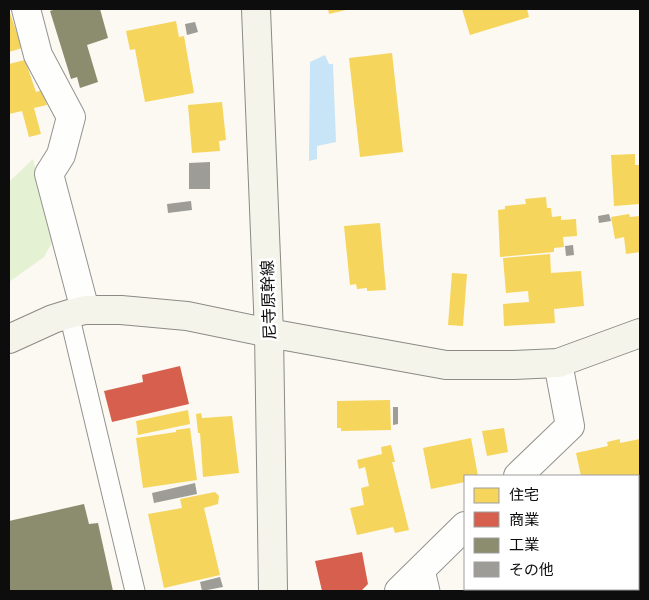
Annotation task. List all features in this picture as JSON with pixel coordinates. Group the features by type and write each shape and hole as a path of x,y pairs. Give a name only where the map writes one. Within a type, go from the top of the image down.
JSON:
{"street":[{"path":"26,9 38,54 71,117 61,155 49,174 77,312"},
{"name":"尼寺原幹線","path":"256,9 269,333 273,591"},
{"path":"9,339 53,319 77,312 121,310 187,316 446,365 514,365 558,363 640,333"},
{"path":"519,475 570,426 558,363"},
{"path":"399,591 464,527"}],"lane":[{"path":"77,312 134,591"},
{"path":"424,565 430,591"}],"green space":[{"path":"33,159 54,239 44,257 9,282 9,182"}],"water":[{"path":"325,55 329,64 333,64 336,142 317,146 317,159 309,161 310,62"}],"building: 住宅":[{"path":"328,9 350,9 329,14"},
{"path":"462,9 527,9 529,17 470,35"},
{"path":"9,10 22,48 9,52"},
{"path":"176,21 179,37 184,36 194,93 145,102 135,49 130,50 126,31"},
{"path":"392,53 403,152 360,157 349,58"},
{"path":"25,60 36,92 42,90 47,105 34,108 41,134 29,137 22,111 9,114 9,64"},
{"path":"222,102 226,140 219,141 220,151 192,153 188,105"},
{"path":"635,154 635,165 640,165 640,204 614,206 611,155"},
{"path":"546,197 547,208 551,208 552,217 561,216 561,220 576,219 577,236 563,237 564,247 554,248 554,252 500,257 498,210 505,209 505,206 526,204 525,199"},
{"path":"629,214 630,217 640,216 640,252 626,254 624,237 615,239 611,217"},
{"path":"380,223 386,290 367,291 367,288 357,289 356,284 350,285 344,226"},
{"path":"550,254 551,273 581,271 584,306 554,309 555,323 504,326 503,304 529,302 528,291 506,293 503,258"},
{"path":"452,273 467,274 463,326 448,325"},
{"path":"390,400 391,430 341,431 341,428 337,428 337,401"},
{"path":"188,410 190,424 138,435 136,421"},
{"path":"201,413 202,418 232,416 239,473 203,477 200,433 198,433 196,414"},
{"path":"190,428 197,480 143,488 136,438"},
{"path":"504,428 508,452 487,456 482,431"},
{"path":"471,438 478,475 464,475 464,482 431,489 423,448"},
{"path":"620,439 620,443 640,439 640,479 639,475 581,475 576,453 608,446 607,442"},
{"path":"391,445 395,462 392,462 409,530 395,533 393,527 357,535 350,508 364,505 361,488 369,486 365,467 359,469 357,460 382,454 381,447"},
{"path":"640,489 639,568 639,490"},
{"path":"215,492 219,496 218,504 204,508 220,575 164,588 148,514 182,508 180,499"},
{"path":"524,590 525,591 478,591"}],"building: 商業":[{"path":"180,366 189,404 112,422 104,391 143,382 142,375"},
{"path":"362,552 368,584 361,591 322,591 315,561"}],"building: 工業":[{"path":"56,9 100,9 108,38 87,45 98,82 80,88 77,77 71,79 50,11"},
{"path":"84,504 89,524 98,523 113,591 9,591 9,521"}],"building: その他":[{"path":"195,22 198,32 187,35 185,24"},
{"path":"210,162 210,189 189,189 189,163"},
{"path":"191,201 192,210 168,213 167,204"},
{"path":"609,214 611,221 599,223 598,216"},
{"path":"573,245 574,255 566,256 565,246"},
{"path":"393,407 398,407 398,424 393,425"},
{"path":"195,483 197,494 154,503 152,493"},
{"path":"220,577 223,587 202,591 200,582"}]}
